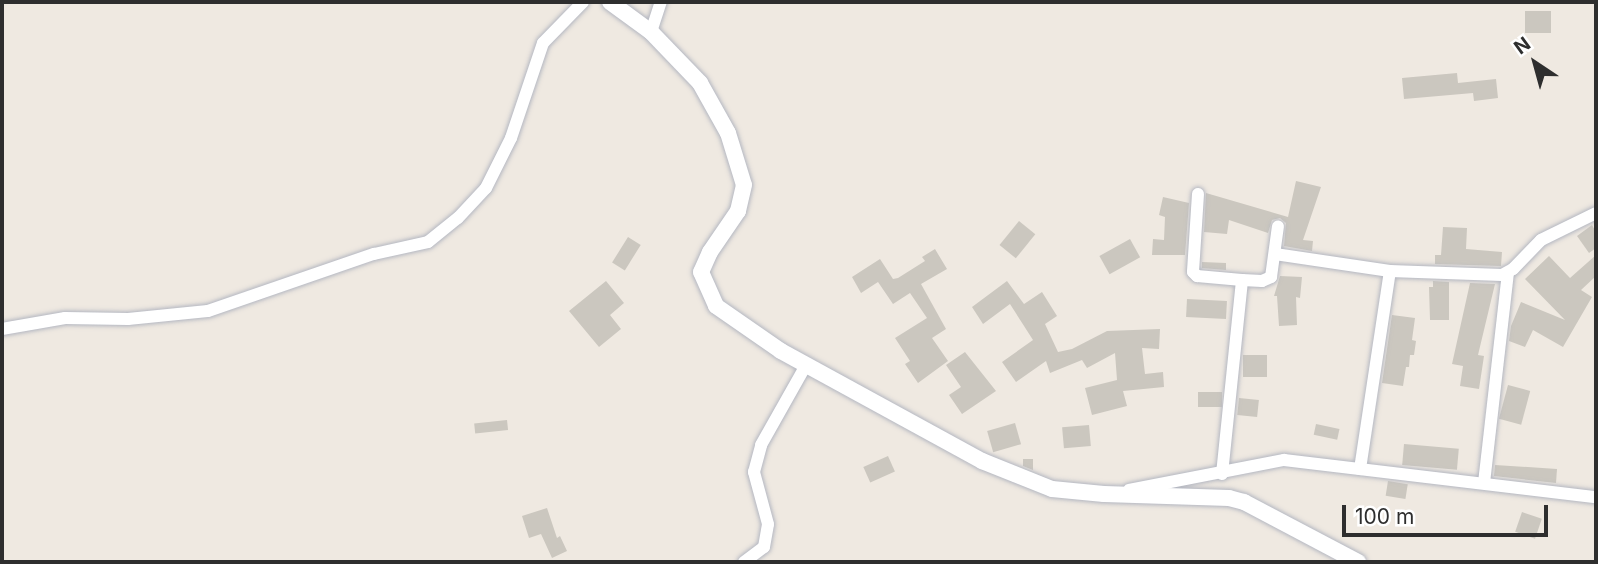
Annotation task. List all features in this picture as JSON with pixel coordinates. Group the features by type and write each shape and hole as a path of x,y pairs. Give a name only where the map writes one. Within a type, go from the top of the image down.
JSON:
{"street":[{"path":"2,329 65,318 128,319 208,311 374,254 428,242 458,218 486,188 511,138 543,43 583,2"},
{"path":"610,2 651,32 700,83 728,133 744,185 738,211 710,253 701,272 716,306 759,337 806,365 982,461 1052,489 1104,494 1229,498 1244,502 1358,562"},
{"path":"651,32 661,2"},
{"path":"1198,194 1193,272 1197,276 1262,281 1271,277 1278,226"},
{"path":"1275,254 1390,271 1496,276 1508,273 1535,244 1596,213"},
{"path":"1360,469 1390,271"},
{"path":"1484,483 1508,273"},
{"path":"1222,474 1242,280"},
{"path":"744,562 764,547 768,524 754,472 761,445 806,365"},
{"path":"1104,494 1222,474 1284,460 1596,497"}],"building":[{"path":"1525,11 1551,11 1551,33 1525,33"},
{"path":"1457,73 1458,83 1496,79 1498,98 1474,101 1473,93 1404,99 1402,78"},
{"path":"1296,181 1321,187 1303,240 1313,241 1312,251 1284,246 1286,223 1280,218 1272,220 1268,233 1229,220 1227,234 1204,232 1206,193 1288,217"},
{"path":"1163,197 1189,203 1185,255 1152,255 1153,239 1164,240 1165,217 1159,215"},
{"path":"1019,221 1035,234 1016,258 999,245"},
{"path":"1592,225 1596,232 1596,248 1589,253 1577,236"},
{"path":"1443,227 1467,228 1466,249 1502,252 1501,266 1435,264 1435,255 1441,255"},
{"path":"628,237 641,245 625,270 612,262"},
{"path":"1130,239 1140,257 1110,274 1099,256"},
{"path":"935,249 947,269 921,284 946,329 932,338 948,361 918,383 905,364 910,361 895,338 927,318 910,293 893,304 878,282 861,293 852,277 880,259 893,279 898,278 925,261 922,257"},
{"path":"1596,255 1596,276 1581,290 1592,297 1563,347 1533,330 1525,347 1509,341 1511,326 1521,302 1565,320 1525,279 1549,256 1570,278"},
{"path":"1202,262 1226,263 1226,270 1202,268"},
{"path":"1280,276 1302,277 1300,298 1296,297 1297,325 1279,326 1277,296 1274,296"},
{"path":"606,281 624,303 610,315 621,329 599,347 569,311"},
{"path":"1007,281 1024,304 1042,292 1057,316 1045,324 1058,352 1072,349 1107,331 1160,329 1159,349 1142,348 1145,374 1163,372 1164,387 1123,391 1127,406 1092,415 1085,388 1117,380 1115,353 1087,368 1082,360 1050,373 1046,361 1016,382 1002,362 1033,340 1010,304 983,324 972,307"},
{"path":"1433,281 1449,282 1449,320 1430,320 1429,287 1433,287"},
{"path":"1470,283 1495,284 1478,355 1484,356 1479,389 1460,386 1463,366 1452,364"},
{"path":"1187,299 1227,301 1226,319 1186,317"},
{"path":"1392,315 1415,318 1412,340 1416,341 1414,355 1410,355 1403,386 1382,383"},
{"path":"965,352 996,391 962,414 949,395 961,387 946,365"},
{"path":"1243,355 1267,355 1267,377 1243,377"},
{"path":"1508,385 1530,391 1521,425 1499,419"},
{"path":"1198,392 1222,392 1222,407 1198,407"},
{"path":"1239,398 1259,400 1257,417 1237,415"},
{"path":"507,420 508,430 475,433 474,423"},
{"path":"1015,423 1021,444 993,452 987,431"},
{"path":"1316,424 1339,429 1337,440 1314,435"},
{"path":"1089,425 1091,446 1064,448 1062,427"},
{"path":"1404,444 1459,449 1457,470 1402,465"},
{"path":"888,456 895,472 870,483 863,467"},
{"path":"1023,459 1033,459 1033,470 1023,466"},
{"path":"1495,465 1557,469 1556,483 1494,476"},
{"path":"1388,481 1408,484 1405,499 1386,496"},
{"path":"547,508 557,538 560,536 567,551 552,558 541,534 529,538 522,516"},
{"path":"1522,512 1542,519 1535,539 1515,532"}]}
